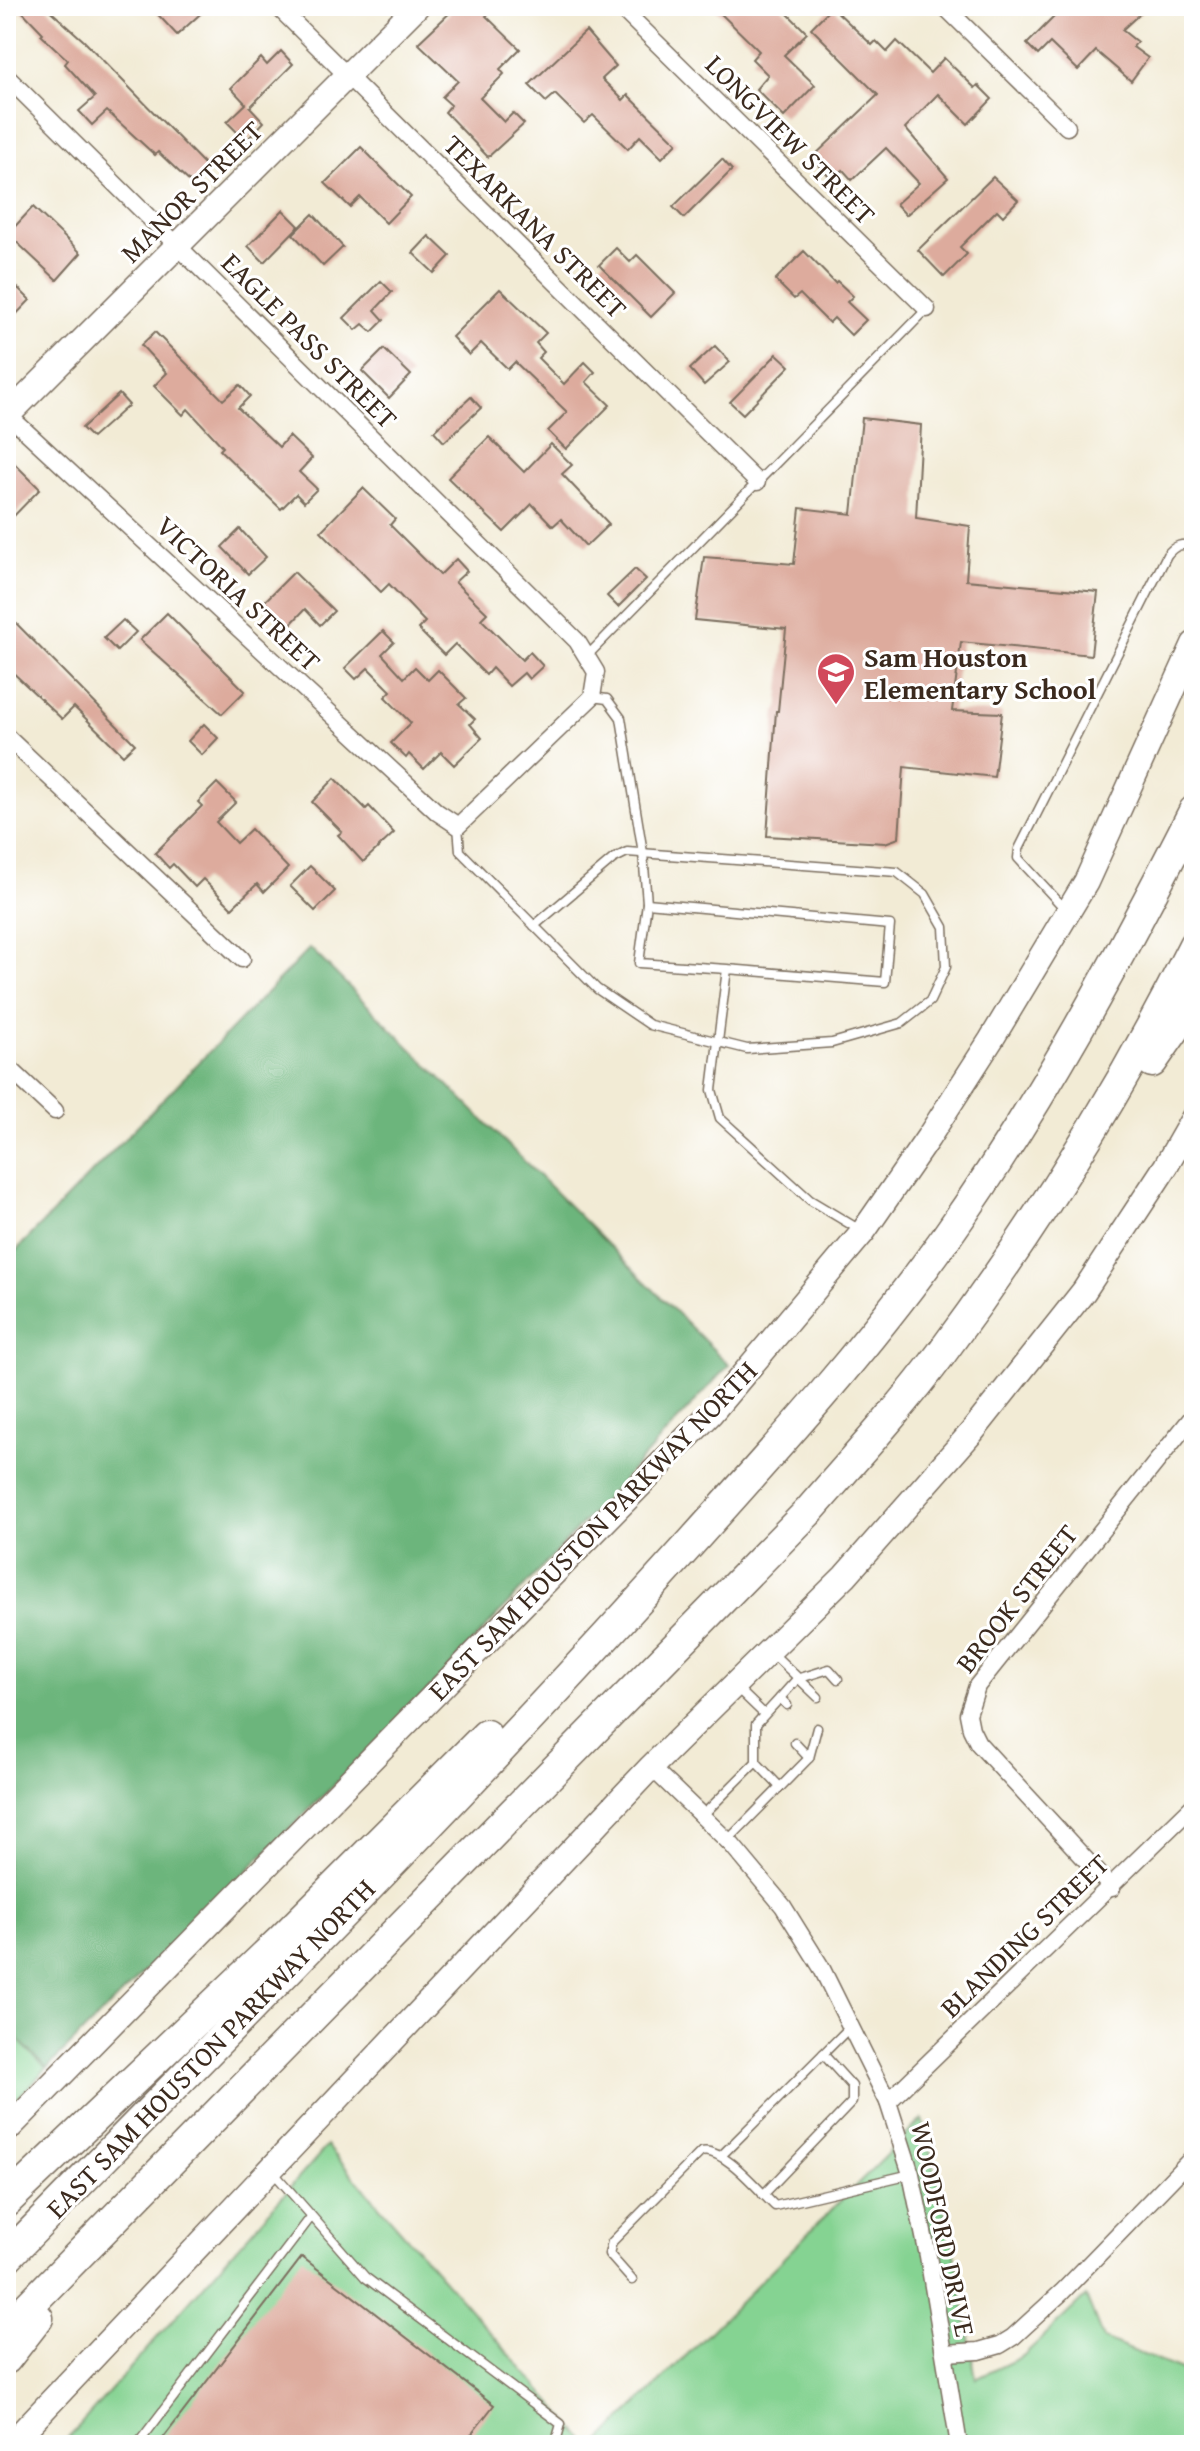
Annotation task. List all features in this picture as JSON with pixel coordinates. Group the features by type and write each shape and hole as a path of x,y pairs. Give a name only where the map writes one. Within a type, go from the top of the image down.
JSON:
{"highway":[{"name":"EAST SAM HOUSTON PARKWAY NORTH","path":"6,2258 559,1688 783,1441 896,1306 996,1165 1073,1039 1194,811"},
{"name":"EAST SAM HOUSTON PARKWAY NORTH","path":"6,2329 808,1512 939,1356 1024,1238 1093,1130 1153,1026 1194,945"},
{"path":"1024,1238 1194,1002"},
{"path":"6,2202 281,1940 783,1441"},
{"path":"6,2359 165,2165"}],"main road":[{"name":"MANOR STREET","path":"7,415 179,247 417,6"},
{"name":"EAST SAM HOUSTON PARKWAY NORTH","path":"6,2131 711,1413 863,1232 991,1040 1086,882 1194,644"},
{"path":"10,2445 651,1767 845,1576 972,1432 1084,1291 1166,1166 1194,1117"}],"street":[{"name":"TEXARKANA STREET","path":"277,6 757,482"},
{"name":"LONGVIEW STREET","path":"619,6 927,309"},
{"path":"944,6 1067,127"},
{"name":"EAGLE PASS STREET","path":"6,76 577,641 596,672 592,697"},
{"name":"VICTORIA STREET","path":"7,415 437,812 458,826"},
{"path":"458,826 592,697"},
{"path":"6,736 242,959"},
{"path":"6,1065 55,1111"},
{"name":"BROOK STREET","path":"1112,1888 989,1757 971,1729 968,1714 977,1686 1194,1415"},
{"name":"WOODFORD DRIVE","path":"651,1767 727,1841 783,1906 821,1967 888,2102 911,2174 959,2445"},
{"name":"BLANDING STREET","path":"888,2102 1112,1888 1194,1805"},
{"path":"945,2353 979,2351 1000,2345 1013,2337 1062,2292 1194,2156"}],"lane":[{"path":"586,657 927,309"},
{"path":"1068,913 1018,858 1019,849 1167,555 1173,547 1181,544 1194,546"},
{"path":"592,697 607,699 621,718 643,853 647,903 639,963 885,982 890,925 647,903"},
{"path":"458,826 460,851 534,926 597,989 650,1025 747,1049 832,1043 902,1023 930,1001 946,967 944,927 925,894 897,872 627,852 613,859 534,926"},
{"path":"727,969 712,1090 720,1118 810,1200 863,1232"},
{"path":"769,1650 818,1697"},
{"path":"780,1787 756,1762 756,1724 797,1679 829,1669 838,1679"},
{"path":"734,1685 764,1714"},
{"path":"780,1698 787,1705"},
{"path":"727,1841 809,1758 817,1728"},
{"path":"795,1743 809,1758"},
{"path":"702,1816 756,1762"},
{"path":"722,2155 852,2025"},
{"path":"763,2195 852,2102 852,2086 823,2054"},
{"path":"632,2280 609,2254 612,2242 701,2152 709,2150 722,2155 775,2206 911,2174"},
{"path":"271,2169 365,2277 561,2424 555,2445"},
{"path":"137,2445 311,2217"}],"green space":[{"path":"310,948 729,1365 409,1711 47,2068 6,2028 6,1261"},
{"path":"6,2028 47,2068 6,2110"},
{"path":"922,2119 954,2247 976,2379 1023,2356 1086,2296 1103,2339 1194,2375 1194,2445 597,2445"},
{"path":"327,2146 589,2445 62,2445"}],"building":[{"path":"17,6 45,6 84,41 208,168 192,184 107,111 92,125 79,111 95,97 65,64 68,60 41,35 43,33"},
{"path":"150,6 209,6 177,35"},
{"path":"457,6 496,6 486,16 520,49 500,69 504,74 480,98 504,122 513,113 524,124 488,157 445,112 451,105 442,97 458,81 418,43"},
{"path":"713,6 780,6 807,33 784,55 815,85 784,117 756,89 768,75 752,59 759,51"},
{"path":"1046,6 1148,6 1122,30 1137,42 1133,47 1148,58 1131,81 1096,51 1078,70 1050,43 1038,55 1027,44 1056,15"},
{"path":"832,7 872,45 876,41 887,52 897,41 930,73 944,58 975,88 978,85 992,99 968,124 938,94 905,128 948,178 906,215 896,204 919,183 886,148 852,180 843,170 832,179 812,158 878,95 811,28"},
{"path":"586,31 616,66 602,79 623,100 628,95 677,143 662,158 640,136 628,149 593,115 584,123 555,94 546,102 529,85"},
{"path":"281,51 293,64 250,107 264,122 246,141 227,122 246,104 231,88 261,58 267,65"},
{"path":"361,147 411,197 386,223 360,197 350,207 325,183"},
{"path":"722,159 732,170 684,218 673,207"},
{"path":"993,177 1018,200 1003,216 997,210 960,247 967,254 944,277 918,250"},
{"path":"33,207 81,253 57,280 8,234"},
{"path":"283,210 299,226 264,262 248,246"},
{"path":"313,214 343,247 323,266 293,234"},
{"path":"429,236 450,256 434,273 413,253"},
{"path":"616,248 630,262 637,255 675,293 651,317 599,265"},
{"path":"804,251 835,283 837,281 853,296 847,302 866,320 851,335 834,318 829,323 800,294 794,299 775,280"},
{"path":"381,281 392,292 375,310 384,320 372,332 363,324 356,330 344,318"},
{"path":"18,288 30,300 6,325 6,300"},
{"path":"500,289 546,333 536,343 544,352 538,358 564,384 585,362 595,372 586,382 610,405 566,449 548,431 567,412 515,362 508,369 481,343 469,355 452,337"},
{"path":"155,332 223,400 240,385 250,396 238,408 279,447 289,436 312,458 299,472 317,489 304,502 296,494 281,509 220,450 223,447 188,409 183,415 154,386 167,373 141,345"},
{"path":"715,346 730,362 704,385 690,369"},
{"path":"384,349 411,375 389,398 362,371"},
{"path":"777,354 790,366 743,414 730,402"},
{"path":"119,394 129,405 92,438 82,428"},
{"path":"471,397 481,408 444,442 434,431"},
{"path":"862,418 921,425 916,518 970,526 966,580 1098,592 1091,655 961,642 952,711 1002,713 994,777 904,767 899,838 885,843 767,836 776,711 786,629 695,620 704,557 794,564 800,508 852,514"},
{"path":"489,437 524,472 551,444 572,465 562,474 609,524 586,546 561,519 553,526 532,504 504,532 448,478"},
{"path":"6,455 40,489 6,524"},
{"path":"363,488 395,519 390,525 440,575 456,559 467,571 455,582 487,613 481,619 522,660 530,652 543,666 529,679 524,673 509,686 492,668 486,675 455,644 444,655 418,629 425,622 389,584 381,592 321,531"},
{"path":"240,529 266,557 248,574 222,547"},
{"path":"635,569 646,579 618,607 607,596"},
{"path":"294,572 334,611 320,625 305,609 289,626 264,602"},
{"path":"6,613 135,744 123,755 74,707 62,719 6,666"},
{"path":"167,613 245,691 222,714 140,640"},
{"path":"123,620 136,632 117,651 104,638"},
{"path":"383,631 394,642 382,654 404,678 415,667 428,680 438,670 466,698 459,704 475,719 470,724 482,738 454,765 441,752 424,769 409,754 406,758 391,743 411,723 385,697 391,691 368,668 356,679 345,668"},
{"path":"204,724 218,738 202,755 188,741"},
{"path":"335,778 366,809 369,806 394,833 363,862 338,835 342,832 312,802"},
{"path":"217,783 236,802 216,822 236,843 251,829 288,868 264,892 257,884 232,908 203,879 195,887 173,864 169,868 155,853 202,806 198,802"},
{"path":"310,866 335,891 315,911 290,886"},
{"path":"302,2257 494,2405 463,2445 158,2445"}],"place":[{"name":"Sam Houston Elementary School","path":"836,706"}]}
